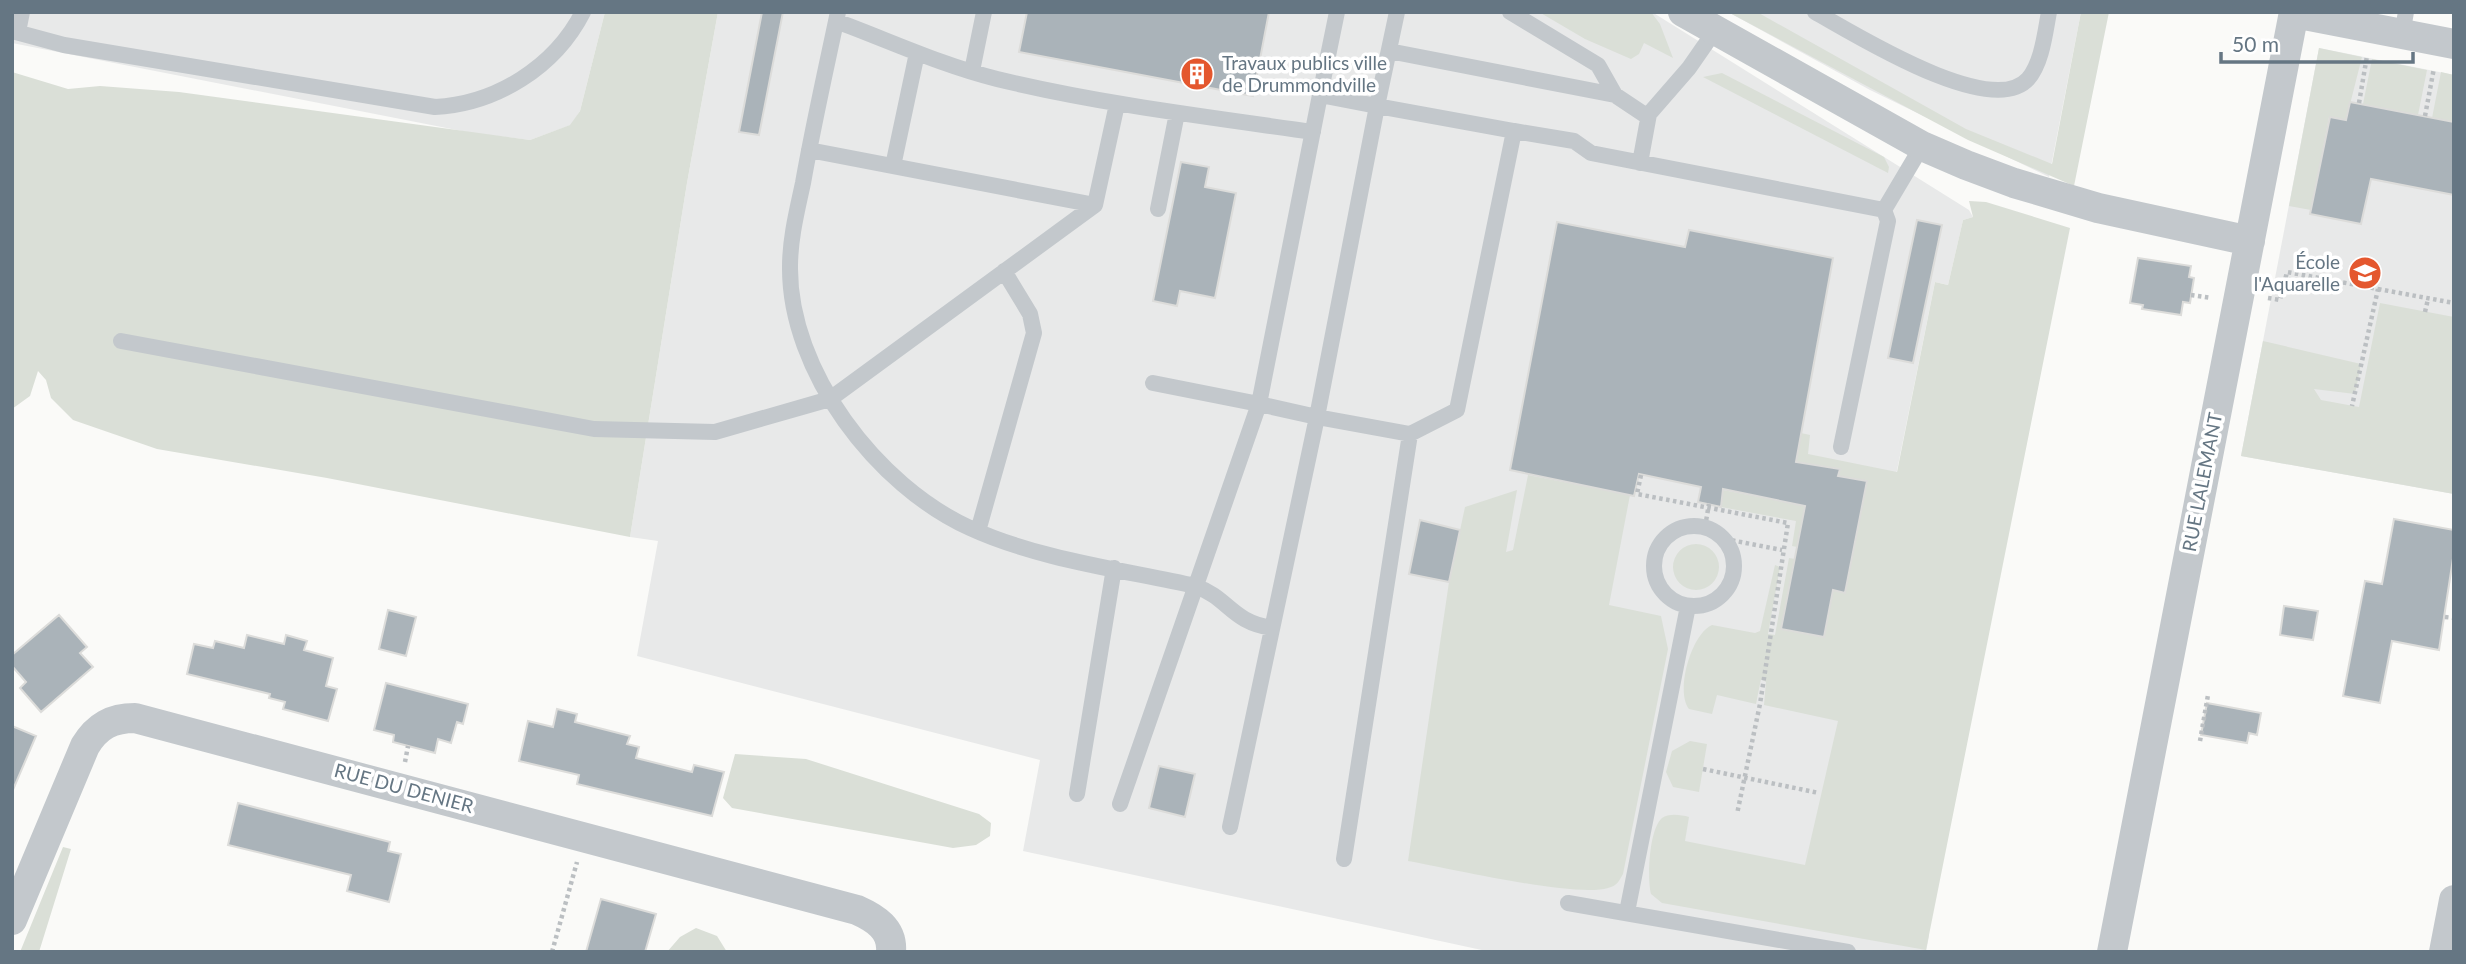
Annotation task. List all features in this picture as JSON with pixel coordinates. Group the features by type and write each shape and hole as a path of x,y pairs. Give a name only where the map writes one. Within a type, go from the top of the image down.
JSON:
{"street":[{"path":"1683,12 1713,32 1922,146 2002,179 2071,200 2250,241"},
{"path":"2294,13 2404,23 2454,44"},
{"name":"RUE LALEMANT","path":"2112,952 2294,13"},
{"name":"RUE DU DENIER","path":"12,920 85,746 102,726 122,718 135,718 857,910 881,924 888,934 891,952"},
{"path":"2444,952 2454,900"}],"lane":[{"path":"22,12 15,32 74,46 435,107 480,98 525,77 563,44 583,12"},
{"path":"972,71 984,12"},
{"path":"1120,804 1259,404 1337,12"},
{"path":"1230,827 1317,417 1397,12"},
{"path":"1510,12 1598,65 1615,95"},
{"path":"1815,12 1893,54 1964,86 1998,91 2021,85 2028,78 2037,62 2049,12"},
{"path":"1272,628 1245,622 1209,591 1031,549 978,531 931,503 873,456 830,399 806,347 791,291 791,244 837,17 917,53 972,71 1116,104 1313,132"},
{"path":"1640,163 1648,117 1689,68 1713,32"},
{"path":"1389,51 1615,95 1648,117"},
{"path":"893,166 917,53"},
{"path":"1320,95 1574,141 1591,153 1884,210"},
{"path":"121,341 594,429 715,432 830,399 1095,205 1116,104"},
{"path":"1157,208 1177,113"},
{"path":"1153,383 1410,433 1457,410 1514,131"},
{"path":"1884,210 1922,146"},
{"path":"809,150 1095,205"},
{"path":"1842,447 1888,221 1884,210"},
{"path":"978,531 1034,333 1027,307 1004,271"},
{"path":"1344,859 1410,433"},
{"path":"1688,525 1705,527 1725,539 1735,565 1732,579 1715,601 1688,606 1665,595 1657,584 1653,559 1657,547 1675,529 1688,525"},
{"path":"1077,794 1114,568"},
{"path":"1628,912 1688,606"},
{"path":"1569,903 1848,952"}],"path":[{"path":"2359,103 2367,56"},
{"path":"2425,116 2434,67"},
{"path":"2268,299 2280,300 2287,272 2454,303"},
{"path":"2352,406 2378,289"},
{"path":"2191,295 2214,299"},
{"path":"2426,312 2428,298"},
{"path":"1641,475 1637,494 1788,523 1780,563 1784,563 1737,814"},
{"path":"1705,527 1709,506"},
{"path":"1725,539 1790,553"},
{"path":"2445,617 2454,618"},
{"path":"2200,741 2208,695"},
{"path":"1703,769 1819,793"},
{"path":"552,952 579,854"}],"shaded area":[{"path":"12,12 605,12 580,111 571,125 530,140 472,133 12,43"},
{"path":"605,12 718,12 687,183 630,537 327,478 157,449 73,420 51,398 46,380 38,371 30,396 12,409 12,72 68,89 100,86 179,92 530,140 570,125 580,111"},
{"path":"718,12 1652,12 1969,210 1973,217 1963,220 1948,285 1935,282 1889,510 1929,936 1926,952 1491,952 1023,851 1040,760 637,656 658,541 630,537 687,183"},
{"path":"1539,12 1651,12 1660,24 1673,58 1644,43 1639,54 1631,59 1585,39"},
{"path":"1728,12 2081,12 2049,177 1870,90"},
{"path":"1728,12 1757,12 1966,129 2052,164 2081,12 2109,12 2074,186 1968,140"},
{"name":"École l'Aquarelle","path":"2319,48 2454,75 2454,494 2241,456"},
{"path":"2319,48 2362,57 2346,120 2329,117 2311,210 2289,206"},
{"path":"2372,59 2427,70 2418,115 2363,104"},
{"path":"2441,72 2454,75 2454,122 2432,118"},
{"path":"1722,73 1884,157 1889,167 1888,173 1703,77"},
{"path":"1969,201 1986,202 2070,228 1926,950 1662,903 1651,894 1649,866 1654,832 1662,818 1668,815 1689,817 1685,841 1805,865 1838,721 1764,705 1766,682 1761,679 1756,704 1717,695 1712,714 1689,709 1684,690 1687,664 1704,630 1712,625 1755,633 1760,631 1775,565 1780,567 1768,634 1775,635 1789,558 1795,559 1781,629 1824,637 1833,590 1845,592 1867,481 1838,476 1839,469 1796,462 1801,433 1810,435 1808,454 1897,472 1935,282 1948,285 1963,220 1973,217"},
{"path":"2380,303 2454,317 2454,494 2241,456 2263,341 2361,364 2355,394 2314,389 2321,400 2359,407"},
{"path":"1528,475 1630,495 1609,605 1661,616 1668,649 1623,874 1616,885 1608,888 1592,890 1541,886 1408,861 1449,582 1465,507 1517,490 1506,552 1513,550"},
{"path":"1723,490 1805,506 1797,547 1792,546 1796,521 1721,507"},
{"path":"1696,544 1712,551 1719,567 1712,583 1696,590 1680,583 1673,567 1680,551"},
{"path":"1690,741 1707,744 1699,792 1673,787 1666,772 1672,751"},
{"path":"735,754 806,759 979,814 991,823 990,836 976,845 953,848 732,808 723,798"},
{"path":"63,847 71,849 39,952 20,952"},
{"path":"696,928 717,936 727,952 667,952 680,937"}],"building":[{"path":"762,12 783,12 759,135 739,132"},
{"name":"Travaux publics ville de Drummondville","path":"1027,12 1269,12 1253,96 1019,52"},
{"path":"2350,102 2454,122 2454,195 2371,179 2361,224 2310,214 2330,117 2346,120"},
{"path":"1181,162 1209,167 1205,187 1236,193 1215,298 1180,291 1177,306 1153,301"},
{"path":"1917,220 1942,225 1913,363 1888,358"},
{"path":"1557,222 1685,247 1689,230 1833,258 1796,462 1840,469 1838,476 1867,481 1845,593 1833,590 1824,637 1781,629 1805,506 1723,489 1721,507 1698,502 1701,487 1639,474 1634,496 1510,470"},
{"path":"2138,258 2191,266 2189,277 2194,278 2190,303 2183,302 2181,315 2142,309 2143,305 2130,303"},
{"path":"2394,519 2454,530 2454,552 2439,650 2392,641 2380,703 2343,696 2365,581 2382,584"},
{"path":"1420,520 1460,530 1449,582 1409,574"},
{"path":"2284,606 2318,611 2313,640 2280,635"},
{"path":"388,610 416,617 406,656 379,649"},
{"path":"59,615 87,647 80,653 93,667 41,712 20,688 26,682 12,666 12,655"},
{"path":"247,635 284,644 286,635 307,641 304,650 333,658 326,686 337,689 328,721 283,709 285,702 269,698 270,694 187,674 194,644 213,648 215,641 244,648"},
{"path":"386,683 468,704 463,724 457,722 451,743 438,739 435,753 393,742 394,735 374,730"},
{"path":"2207,703 2261,713 2257,735 2249,733 2247,743 2201,735"},
{"path":"557,709 577,714 575,722 630,736 627,744 639,747 636,758 692,772 694,765 724,772 712,816 577,784 579,775 519,761 528,721 553,727"},
{"path":"12,726 36,736 12,792"},
{"path":"1159,766 1195,774 1185,817 1149,808"},
{"path":"238,803 390,842 388,851 401,854 389,902 347,891 351,875 228,845"},
{"path":"601,899 656,914 645,952 586,952"}],"place":[{"name":"Travaux publics ville de Drummondville","path":"1197,74"},
{"name":"École l'Aquarelle","path":"2365,273"}]}
